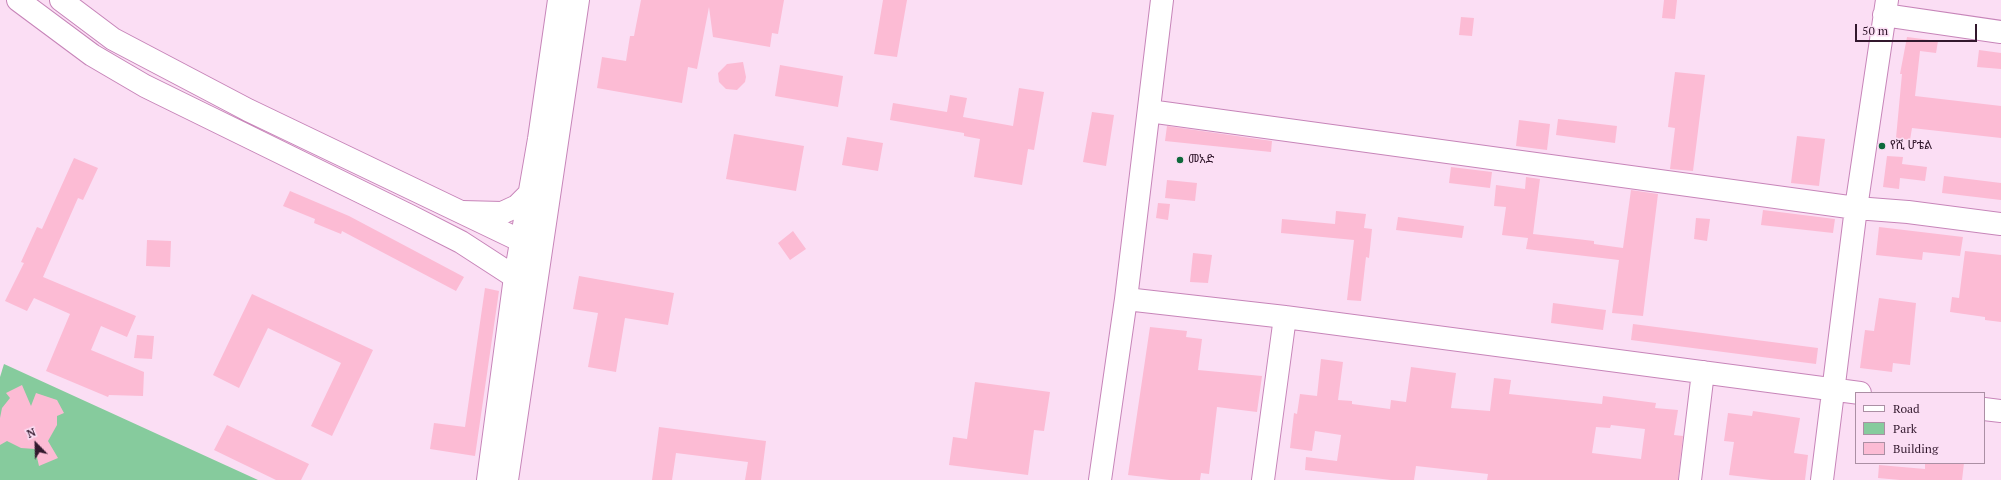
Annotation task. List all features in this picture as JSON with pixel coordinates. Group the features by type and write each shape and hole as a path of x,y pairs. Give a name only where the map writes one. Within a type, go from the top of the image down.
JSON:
{"street":[{"path":"18,0 92,55 145,86 461,242 515,277 536,286"},
{"path":"61,0 113,39 248,110 541,250"},
{"path":"488,480 515,277 530,193 559,0"},
{"path":"507,480 578,0"},
{"path":"1100,480 1126,299 1162,0"},
{"path":"1822,480 1856,208 1886,8 2001,32"},
{"path":"1149,111 1856,208 1908,212 2001,224"},
{"path":"462,212 502,213 517,206 530,193"},
{"path":"1126,299 1285,317 1855,392"},
{"path":"1265,480 1285,317"},
{"path":"1690,480 1703,372"},
{"path":"1985,409 2001,411"}],"green space":[{"path":"4,364 258,480 0,480 0,377"}],"building":[{"path":"641,0 784,0 778,34 772,33 770,47 713,37 709,7 697,69 688,67 682,103 597,88 602,57 626,61 630,36 634,36"},
{"path":"883,0 907,0 897,57 874,54"},
{"path":"1664,0 1677,0 1675,19 1662,18"},
{"path":"1461,17 1474,18 1472,36 1459,35"},
{"path":"1907,37 1938,41 1936,53 1920,51 1915,96 2001,106 2001,138 1912,128 1910,140 1896,138 1902,74 1900,74"},
{"path":"1979,50 2001,53 2001,69 1977,67"},
{"path":"743,62 746,77 745,82 737,90 726,89 719,82 718,73 727,64"},
{"path":"780,65 843,76 838,107 775,96"},
{"path":"1675,72 1705,75 1693,171 1670,169 1675,128 1668,127"},
{"path":"1019,88 1044,92 1034,150 1028,149 1022,185 974,177 980,139 964,136 964,133 890,120 893,103 947,112 950,95 967,98 963,117 1013,126"},
{"path":"1092,112 1114,115 1106,166 1083,162"},
{"path":"1558,119 1617,126 1615,143 1556,135"},
{"path":"1519,120 1550,124 1547,150 1516,146"},
{"path":"1167,126 1272,141 1271,152 1165,141"},
{"path":"734,134 804,146 796,191 726,179"},
{"path":"1797,136 1825,139 1819,186 1791,183"},
{"path":"847,137 883,143 878,171 842,165"},
{"path":"1887,156 1903,157 1902,164 1927,167 1925,181 1900,178 1899,189 1883,187"},
{"path":"74,158 98,168 83,200 78,198 43,277 136,316 127,337 101,326 91,350 144,372 143,396 109,395 108,397 46,371 70,314 34,298 27,311 5,301 24,263 21,262 37,227 42,229"},
{"path":"1451,167 1492,172 1490,188 1449,183"},
{"path":"1944,176 2001,183 2001,200 1942,193"},
{"path":"1526,177 1540,179 1533,234 1594,241 1594,244 1623,248 1631,190 1658,194 1643,316 1612,313 1619,260 1526,249 1528,238 1502,235 1506,207 1494,206 1496,185 1525,189"},
{"path":"1167,180 1197,183 1195,201 1165,198"},
{"path":"290,191 349,216 464,277 456,291 342,231 341,234 314,223 315,219 283,206"},
{"path":"1158,203 1170,204 1168,220 1156,218"},
{"path":"1763,210 1835,219 1833,233 1761,225"},
{"path":"1336,211 1366,214 1364,228 1372,229 1369,258 1366,257 1361,301 1347,300 1354,240 1281,233 1282,219 1335,224"},
{"path":"1398,217 1464,226 1462,238 1396,230"},
{"path":"1696,218 1710,219 1707,241 1694,239"},
{"path":"1879,227 1963,237 1960,256 1923,252 1922,260 1876,255"},
{"path":"793,231 806,249 790,260 778,243"},
{"path":"147,240 171,241 170,267 146,266"},
{"path":"1965,251 2001,255 2001,322 1985,320 1985,317 1950,312 1952,297 1959,298"},
{"path":"1193,253 1212,255 1208,283 1190,282"},
{"path":"579,276 674,293 668,325 625,318 616,372 588,367 598,313 573,309"},
{"path":"485,288 499,291 475,456 430,449 434,423 465,427"},
{"path":"252,294 373,350 332,436 311,426 341,363 268,328 239,388 213,375"},
{"path":"1879,298 1916,303 1910,365 1893,363 1892,372 1860,368 1865,330 1874,331"},
{"path":"1553,303 1606,310 1603,330 1551,323"},
{"path":"1633,324 1818,348 1816,364 1631,340"},
{"path":"1150,327 1187,331 1186,337 1202,339 1198,370 1262,376 1257,412 1217,407 1209,474 1201,473 1200,480 1170,480 1128,475"},
{"path":"137,335 154,336 152,359 134,358"},
{"path":"1321,359 1343,362 1338,400 1352,401 1352,404 1390,409 1391,400 1406,402 1411,367 1456,373 1451,408 1490,411 1494,378 1511,380 1509,394 1602,404 1603,396 1656,403 1655,408 1678,410 1674,435 1683,436 1678,480 1487,480 1488,474 1416,466 1414,480 1391,480 1305,470 1306,457 1337,461 1341,435 1315,431 1312,451 1290,448 1294,413 1297,414 1300,394 1317,396","holes":["1611,425 1645,429 1641,459 1592,453 1596,427 1610,428"]},
{"path":"975,382 1050,392 1044,431 1034,430 1028,475 949,465 953,437 967,439"},
{"path":"22,385 31,406 36,393 57,400 64,413 57,416 57,425 48,441 58,458 39,466 35,449 21,448 7,441 0,445 0,418 2,408 10,398 6,393"},
{"path":"1753,411 1800,418 1794,453 1808,455 1805,480 1771,480 1729,475 1734,442 1724,441 1728,413 1752,416"},
{"path":"227,425 309,464 301,480 276,480 214,450"},
{"path":"659,427 766,441 761,480 745,480 748,462 676,453 672,480 652,480"},
{"path":"1925,464 1964,464 1962,480 1900,480 1878,478 1879,465 1925,469"}],"place":[{"name":"የሺ ሆቴል","path":"1882,146"},
{"name":"መአድ","path":"1180,160"}]}
